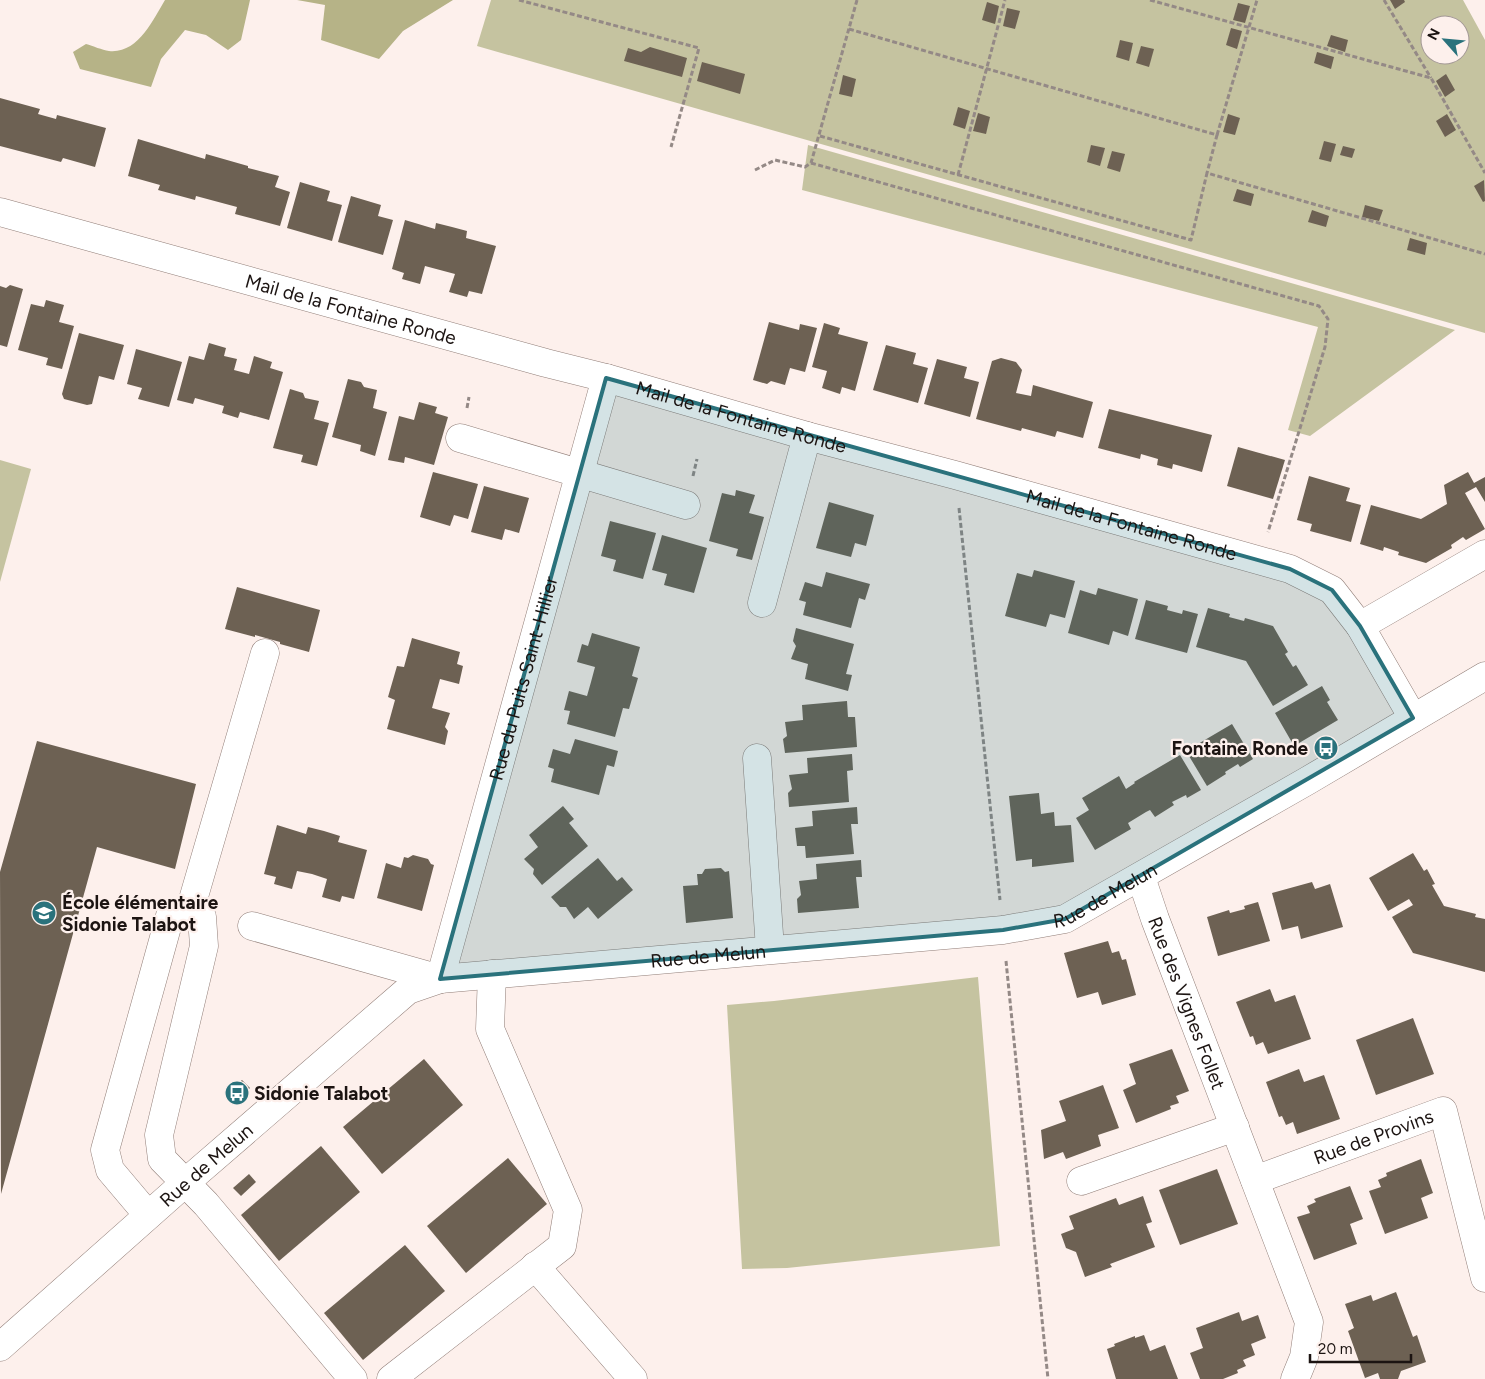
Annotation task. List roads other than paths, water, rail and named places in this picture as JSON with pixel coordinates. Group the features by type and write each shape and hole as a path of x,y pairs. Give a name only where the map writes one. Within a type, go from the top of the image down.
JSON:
{"street":[{"name":"Mail de la Fontaine Ronde","path":"0,212 606,378 807,436 955,475 1290,570 1332,590 1360,626 1413,718"},
{"name":"Rue du Puits Saint-Hillier","path":"440,979 606,378"},
{"path":"762,603 807,436"},
{"path":"460,438 686,505"},
{"path":"1360,626 1485,554"},
{"path":"190,910 265,653"},
{"name":"Rue de Melun","path":"0,1347 148,1215 408,990 440,979 1003,930 1065,919 1141,877 1485,676"},
{"path":"757,758 770,949"},
{"name":"Rue des Vignes Follet","path":"1141,877 1155,919 1309,1322 1304,1357 1295,1379"},
{"path":"148,1215 110,1170 105,1150 170,916 190,910 202,917 204,946 159,1135 162,1159 186,1182 353,1379"},
{"path":"252,926 440,979"},
{"path":"390,1379 562,1246 568,1210 490,1029 492,974"},
{"name":"Rue de Provins","path":"1255,1180 1443,1111 1485,1278"},
{"path":"1081,1181 1235,1127"},
{"path":"535,1266 633,1379"}],"place":[{"name":"Fontaine Ronde","path":"1326,748"},
{"name":"École élémentaire Sidonie Talabot","path":"44,913"},
{"name":"Sidonie Talabot","path":"237,1093"}]}
